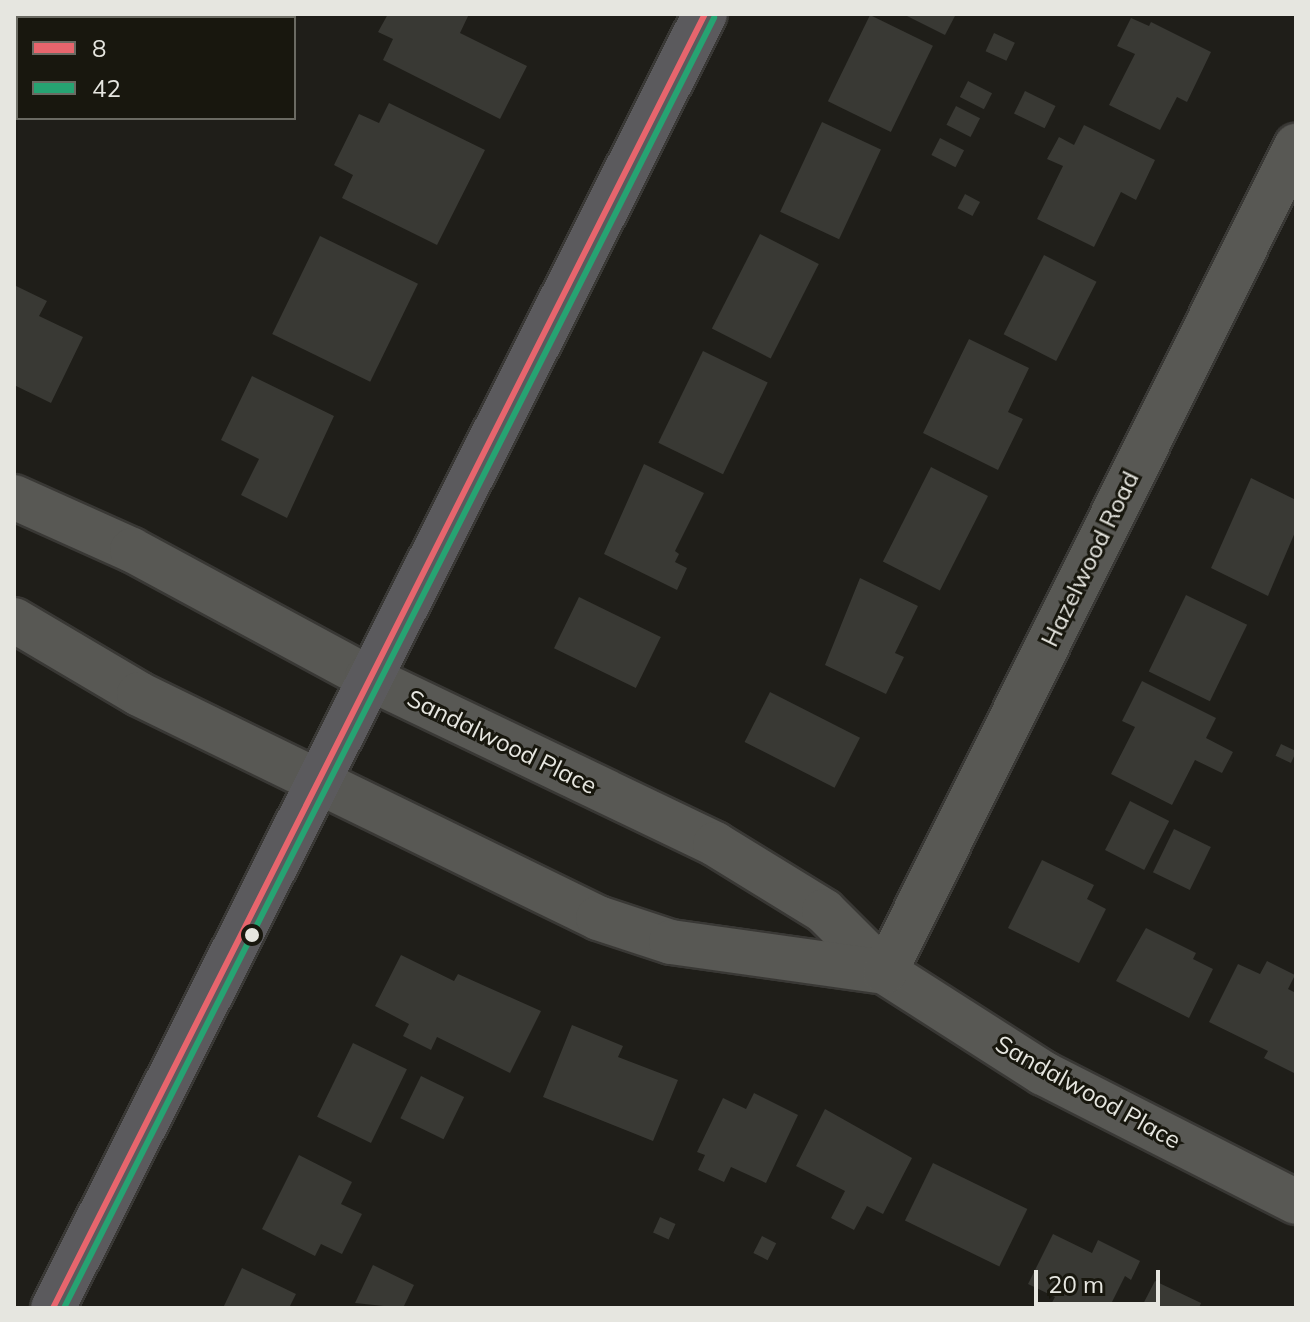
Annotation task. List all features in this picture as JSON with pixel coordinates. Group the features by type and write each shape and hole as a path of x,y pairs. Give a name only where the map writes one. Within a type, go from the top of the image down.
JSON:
{"main road":[{"path":"53,1308 315,780 705,14"}],"street":[{"name":"Hazelwood Road","path":"885,972 1296,146"},
{"name":"Sandalwood Place","path":"14,497 132,550 367,677 775,877 824,911 885,972 1043,1073 1296,1202"},
{"name":"Sandalwood Place","path":"14,620 139,694 598,918 671,942 885,972"}],"building":[{"path":"388,14 469,14 460,33 527,66 500,119 383,60 393,39 378,32"},
{"path":"903,14 956,14 945,35"},
{"path":"870,15 933,46 891,132 828,101"},
{"path":"1131,18 1149,26 1151,22 1211,52 1187,102 1177,97 1160,130 1109,105 1135,54 1117,46"},
{"path":"994,33 1015,43 1006,61 986,51"},
{"path":"968,81 992,93 984,109 960,97"},
{"path":"1025,91 1056,106 1045,128 1014,113"},
{"path":"389,103 485,150 437,245 342,198 353,175 334,165 359,114 379,123"},
{"path":"956,106 980,118 971,137 946,125"},
{"path":"822,122 881,149 839,239 780,212"},
{"path":"1084,125 1155,160 1136,200 1121,192 1094,247 1037,219 1063,166 1047,159 1059,137 1074,145"},
{"path":"940,138 964,150 955,167 931,155"},
{"path":"965,194 980,202 972,216 957,208"},
{"path":"760,234 819,264 771,358 712,328"},
{"path":"320,236 418,284 370,382 272,334"},
{"path":"1044,255 1097,282 1056,361 1004,334"},
{"path":"14,285 47,301 39,316 83,337 51,403 14,385"},
{"path":"969,339 1029,368 1008,412 1023,419 998,470 923,433"},
{"path":"703,351 768,383 723,474 658,443"},
{"path":"252,376 334,416 287,518 241,495 259,459 221,440"},
{"path":"644,464 704,493 675,551 679,554 675,562 687,568 677,590 604,554"},
{"path":"931,467 988,496 940,591 883,561"},
{"path":"1251,478 1296,500 1296,530 1268,596 1211,568"},
{"path":"860,578 918,606 895,653 904,657 886,694 825,665"},
{"path":"1186,595 1247,625 1210,701 1149,671"},
{"path":"579,597 661,637 636,688 554,648"},
{"path":"1142,681 1216,718 1206,738 1233,752 1222,773 1195,760 1172,805 1111,774 1135,727 1122,721"},
{"path":"770,692 860,738 835,788 745,742"},
{"path":"1281,744 1296,751 1291,763 1276,756"},
{"path":"1130,801 1169,821 1144,870 1105,850"},
{"path":"1174,829 1211,847 1190,890 1153,872"},
{"path":"1042,860 1094,885 1087,899 1106,909 1079,963 1008,928"},
{"path":"1146,928 1196,953 1193,959 1213,969 1189,1018 1116,981"},
{"path":"401,955 454,981 458,974 541,1011 510,1073 437,1037 431,1050 403,1036 409,1024 375,1006"},
{"path":"1267,961 1295,975 1288,989 1296,993 1296,1074 1264,1058 1268,1051 1209,1022 1238,964 1260,974"},
{"path":"572,1025 623,1046 618,1057 678,1080 653,1141 543,1097"},
{"path":"353,1043 407,1069 371,1143 317,1117"},
{"path":"421,1076 464,1097 444,1139 400,1118"},
{"path":"754,1093 798,1115 766,1183 731,1167 724,1182 698,1170 705,1155 697,1152 723,1098 746,1109"},
{"path":"825,1109 912,1158 883,1214 867,1206 854,1230 831,1218 845,1191 796,1166"},
{"path":"299,1155 352,1182 341,1204 362,1214 342,1254 321,1244 315,1256 262,1229"},
{"path":"933,1163 1027,1209 999,1267 905,1221"},
{"path":"660,1217 676,1224 669,1239 653,1233"},
{"path":"1053,1234 1092,1253 1098,1240 1140,1261 1131,1280 1125,1276 1109,1308 1049,1308 1055,1297 1028,1284"},
{"path":"762,1236 776,1243 768,1260 753,1253"},
{"path":"373,1265 414,1285 403,1308 355,1303"},
{"path":"242,1268 296,1294 289,1308 223,1308"},
{"path":"1155,1281 1201,1303 1199,1308 1141,1308"}],"transit line":[{"name":"8","path":"53,1308 705,14"},
{"name":"42","path":"64,1308 714,18"}]}
